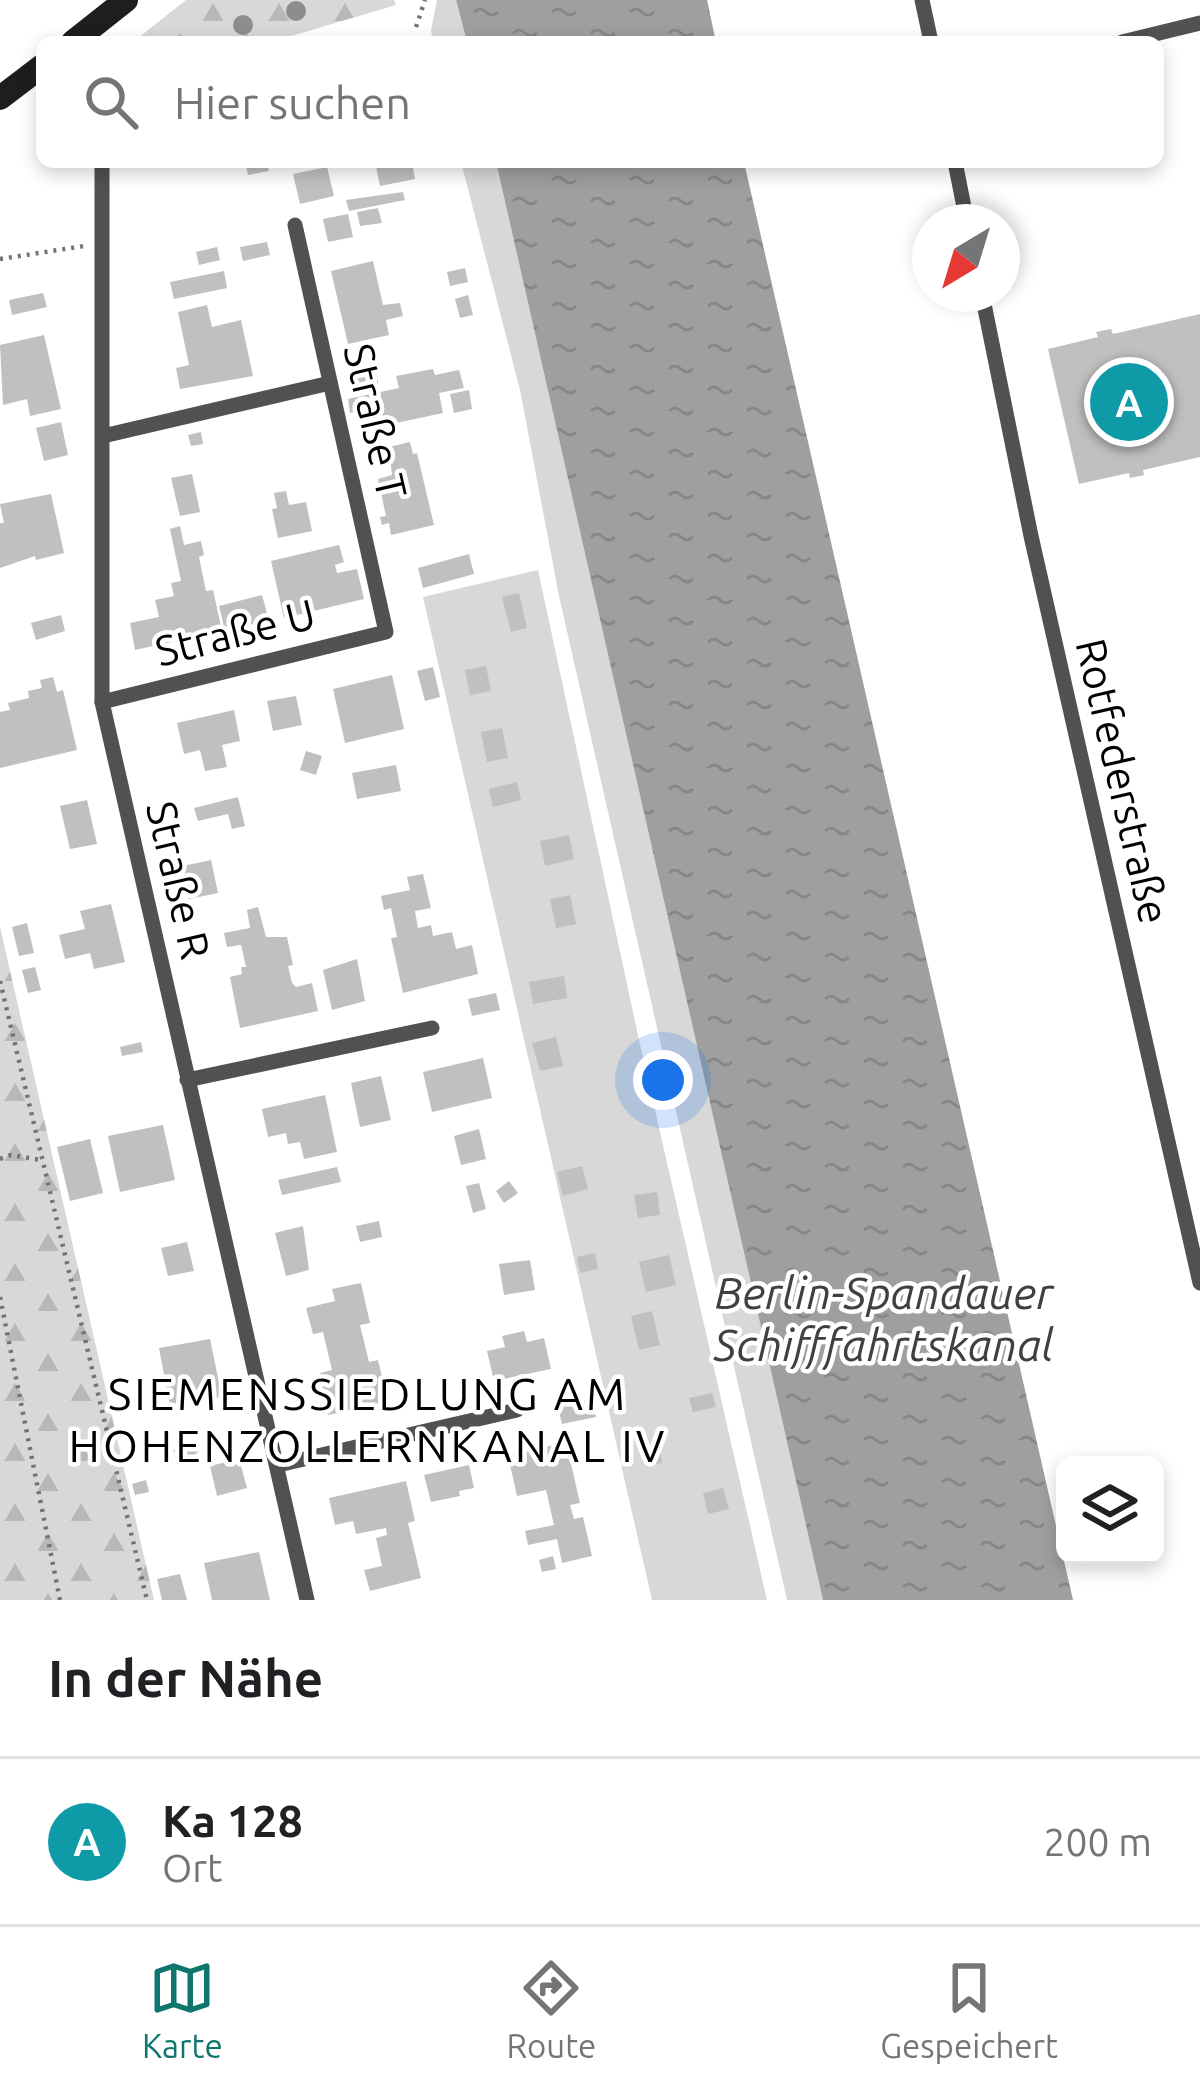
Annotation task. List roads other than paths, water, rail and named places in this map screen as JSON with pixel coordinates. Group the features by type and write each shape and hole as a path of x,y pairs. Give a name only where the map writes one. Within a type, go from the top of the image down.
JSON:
{"main road":[{"path":"82,36 127,0"},
{"path":"0,98 36,71"}],"lane":[{"path":"922,0 930,36"},
{"path":"1147,36 1200,23"},
{"name":"Straße R","path":"102,168 102,701 307,1600"},
{"path":"956,168 964,204"},
{"name":"Straße T","path":"296,225 386,632"},
{"name":"Rotfederstraße","path":"986,312 1031,536 1200,1283"},
{"path":"103,436 330,383"},
{"name":"Straße U","path":"102,701 386,632"},
{"path":"188,1080 432,1028"},
{"path":"278,1465 517,1410"}],"water":[{"path":"456,0 707,0 715,36 465,36"},
{"name":"Berlin-Spandauer Schifffahrtskanal","path":"497,168 745,168 1056,1526 1056,1564 1065,1564 1073,1600 823,1600"}],"place":[{"name":"Ka 128","path":"1129,402"}],"district":[{"name":"SIEMENSSIEDLUNG AM HOHENZOLLERNKANAL IV","path":"368,1419"}]}
